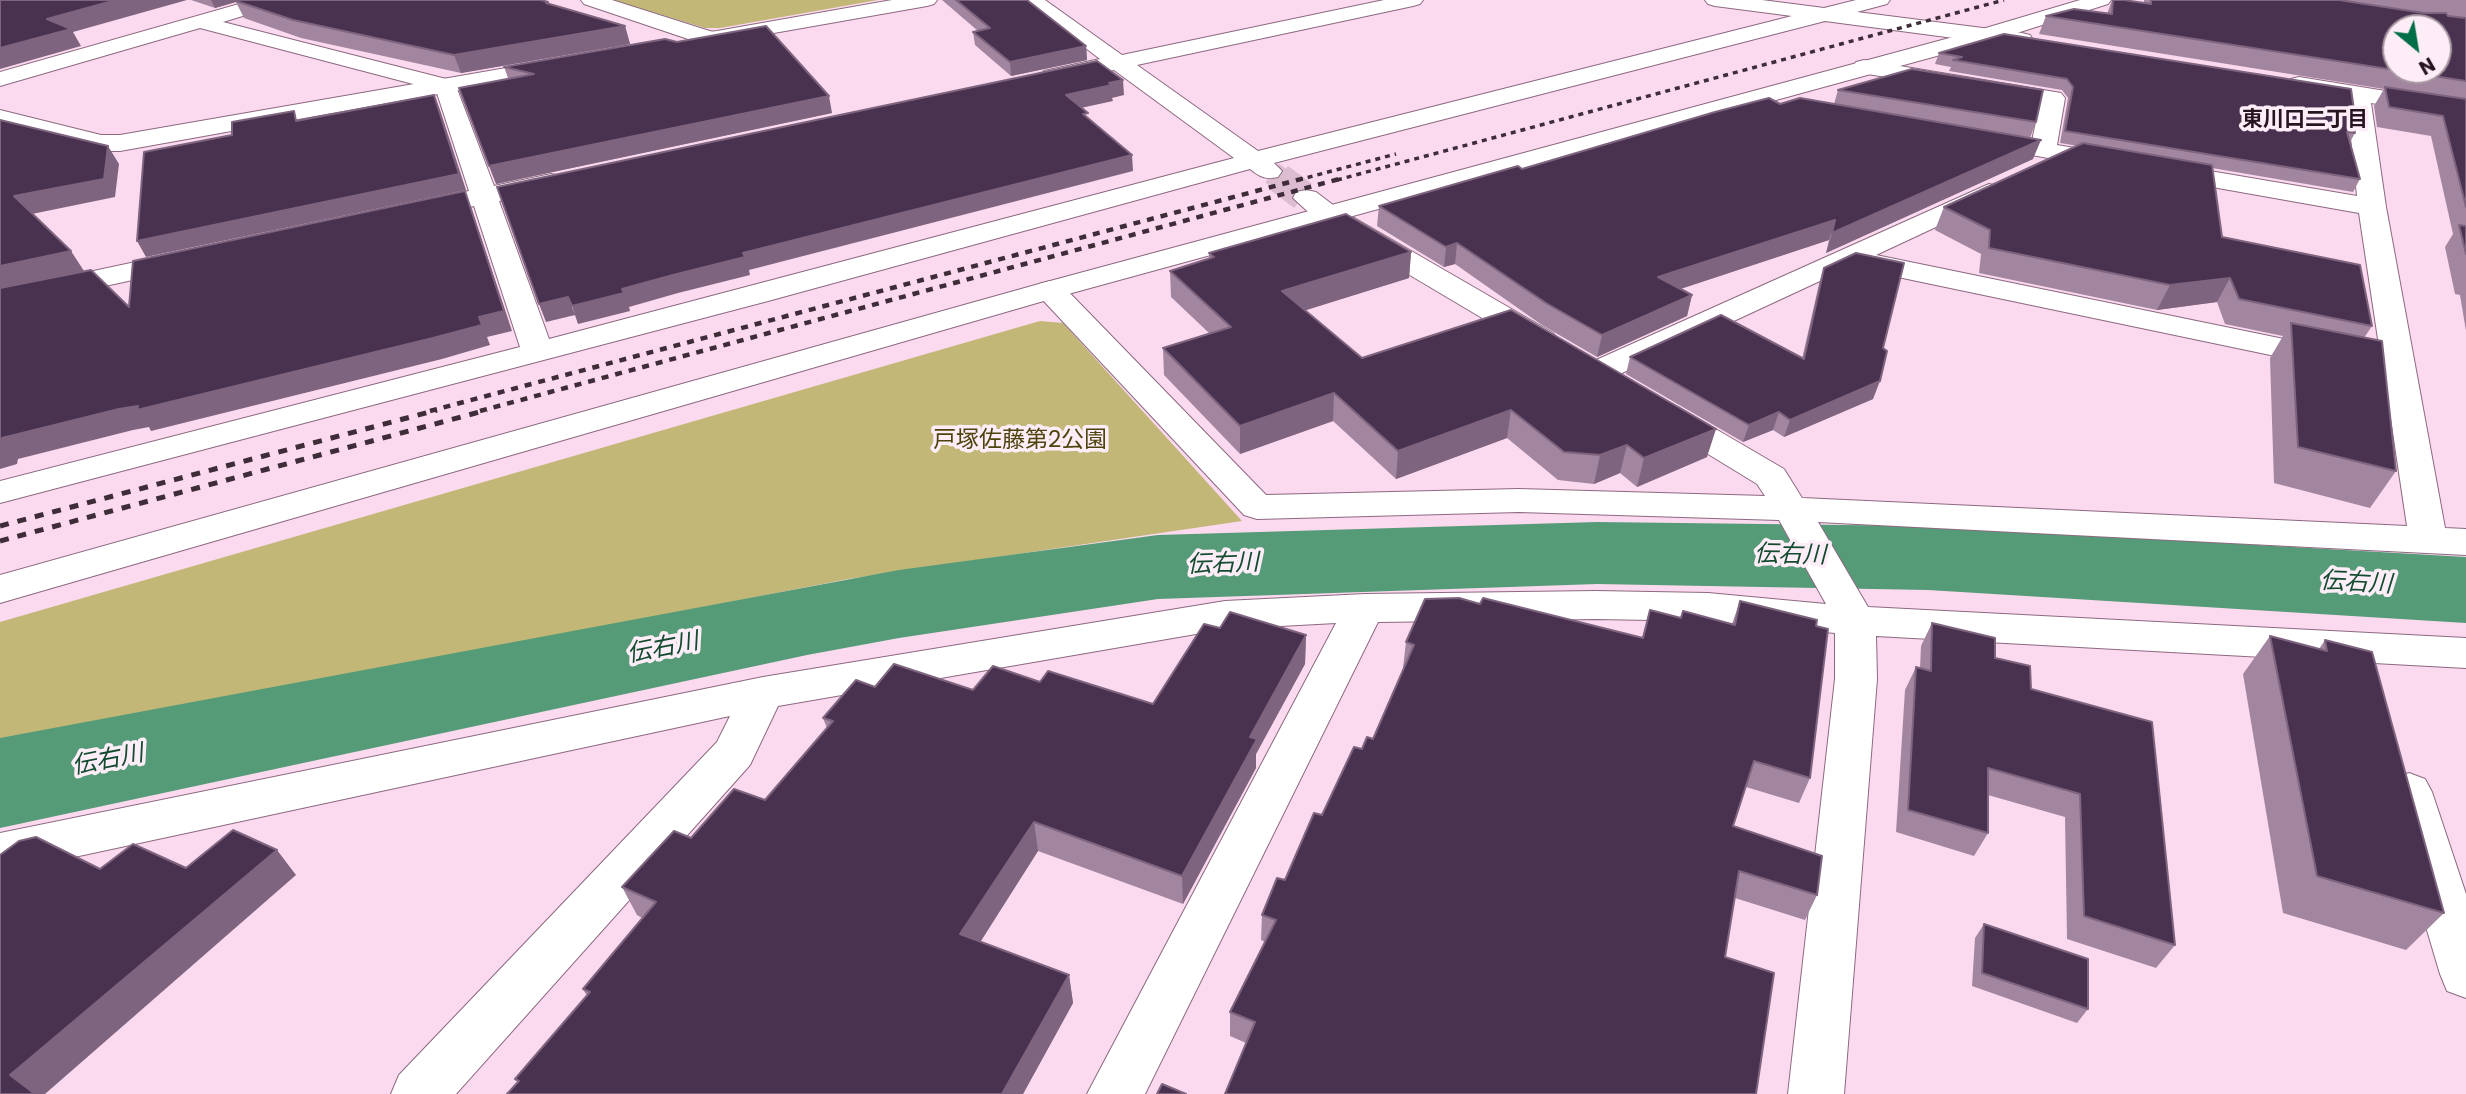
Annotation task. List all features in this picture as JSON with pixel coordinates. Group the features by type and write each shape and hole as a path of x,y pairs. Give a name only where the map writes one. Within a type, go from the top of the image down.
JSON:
{"street":[{"path":"0,79 275,0"},
{"path":"591,0 708,38"},
{"path":"669,46 927,0"},
{"path":"1032,0 1264,167"},
{"path":"1022,83 1413,0"},
{"path":"1715,0 2049,44"},
{"path":"0,492 1264,167 1880,0"},
{"path":"0,589 1050,290 1317,206 1763,95 1987,35 2101,0"},
{"path":"200,22 446,86"},
{"path":"0,117 101,143 120,143 577,62"},
{"path":"1864,67 2053,98 2057,153"},
{"path":"2278,81 2466,111"},
{"path":"446,86 537,352"},
{"path":"2358,93 2372,207 2428,540"},
{"path":"1763,95 1801,109"},
{"path":"1962,136 2372,207"},
{"path":"1597,372 2014,180 2057,153"},
{"path":"389,216 578,176"},
{"path":"1317,206 1771,477 1850,609 1856,679 1815,1094"},
{"path":"0,300 201,257"},
{"path":"1846,257 2401,373"},
{"path":"1050,290 1257,507 1366,500 1503,499 1793,515 2466,542"},
{"path":"0,853 763,693 1225,615 1365,608 1596,605 1850,609 2369,667 2466,653"},
{"path":"1115,1094 1365,608"},
{"path":"419,1094 734,753 763,693"},
{"path":"2396,752 2466,974"}],"green space":[{"path":"613,0 878,0 720,28 705,28"},
{"name":"戸塚佐藤第2公園","path":"1040,321 1063,323 1242,521 848,579 0,744 0,622"}],"building":[{"path":"0,0 116,0 47,19 71,29 0,48"},
{"path":"541,0 625,26 454,55 293,20 236,1"},
{"path":"956,0 1027,0 1086,46 1010,62 973,32 990,28"},
{"path":"2113,0 2151,4 2151,0 2339,0 2447,14 2382,14 2382,68 2046,16 2074,9 2112,14"},
{"path":"2452,16 2466,18 2466,81 2452,79"},
{"path":"766,26 829,96 489,166 459,88 534,74 504,67 665,39 677,42"},
{"path":"2004,34 2351,89 2354,110 2349,109 2355,133 2347,132 2360,179 2065,131 2073,87 2067,79 1953,60 1962,57 1939,53"},
{"path":"1097,61 1123,80 1066,95 1088,113 1083,114 1132,155 743,253 745,257 622,289 624,293 572,306 568,297 539,304 497,187"},
{"path":"1912,69 2043,90 2036,122 1838,90"},
{"path":"2385,87 2466,99 2466,207 2443,116 2389,107"},
{"path":"434,95 459,174 137,241 144,152 232,135 232,122 294,111 296,121"},
{"path":"1769,98 1780,104 1800,98 2041,140 1832,233 1835,220 1658,277 1692,295 1602,335 1546,303 1457,243 1446,247 1379,206 1518,166 1522,169"},
{"path":"0,120 108,146 104,179 14,196 71,251 0,266"},
{"path":"2083,143 2212,165 2222,237 2360,265 2372,326 2239,299 2230,278 2170,285 1989,248 1990,230 1944,207"},
{"path":"465,191 504,311 479,317 482,325 137,410 138,406 119,409 2,438 0,443 0,288 91,270 129,307 133,261"},
{"path":"1346,214 1411,252 1282,291 1362,358 1511,310 1716,429 1644,458 1627,445 1600,455 1564,452 1511,410 1398,451 1334,393 1240,426 1163,348 1231,327 1170,271 1214,257 1209,253"},
{"path":"2459,225 2466,226 2466,254"},
{"path":"1856,253 1904,263 1883,348 1887,351 1880,381 1790,420 1779,412 1749,425 1630,357 1721,315 1804,359 1824,268"},
{"path":"2291,323 2382,341 2396,471 2298,447"},
{"path":"1459,598 1480,604 1483,598 1643,638 1650,610 1681,618 1683,611 1735,625 1740,601 1817,620 1816,626 1828,629 1810,778 1754,761 1733,826 1822,856 1817,895 1739,871 1725,957 1774,973 1756,1094 1225,1094 1255,1022 1230,1012 1276,920 1262,915 1277,878 1285,880 1314,813 1322,815 1354,747 1362,749 1367,737 1373,739 1414,645 1406,642 1425,599"},
{"path":"1230,612 1306,635 1250,737 1257,739 1182,876 1034,822 960,934 1069,975 1002,1094 507,1094 519,1081 515,1079 590,992 583,989 656,902 622,887 674,831 691,838 734,789 765,800 833,721 823,718 856,680 875,687 894,664 973,690 993,666 1040,682 1048,671 1153,704 1204,624 1220,628"},
{"path":"1932,623 1995,638 1995,658 2030,666 2031,689 2152,722 2175,945 2084,916 2080,794 1988,768 1988,833 1908,810 1916,667 1931,671"},
{"path":"2270,636 2327,651 2325,640 2372,652 2444,913 2317,876"},
{"path":"233,830 277,850 10,1075 35,1094 0,1094 0,855 19,841 36,837 100,869 133,844 186,868"},
{"path":"1984,924 2088,959 2088,1009 1982,973"},
{"path":"1162,1084 1186,1094 1157,1094"}],"waterway":[{"name":"伝右川","path":"0,783 807,620 1158,567 1597,553 1928,558 2466,590"},
{"path":"807,620 808,598"}],"tunnel":[{"path":"1272,173 1282,180"},
{"path":"1279,178 1306,198"}],"railway":[{"path":"1337,180 2004,0"},
{"path":"1298,180 1396,154"},
{"path":"430,411 1305,178"},
{"path":"480,411 1343,178"},
{"path":"0,526 437,410"},
{"path":"0,541 487,410"}],"district":[{"name":"東川口二丁目","path":"2305,121"}]}
